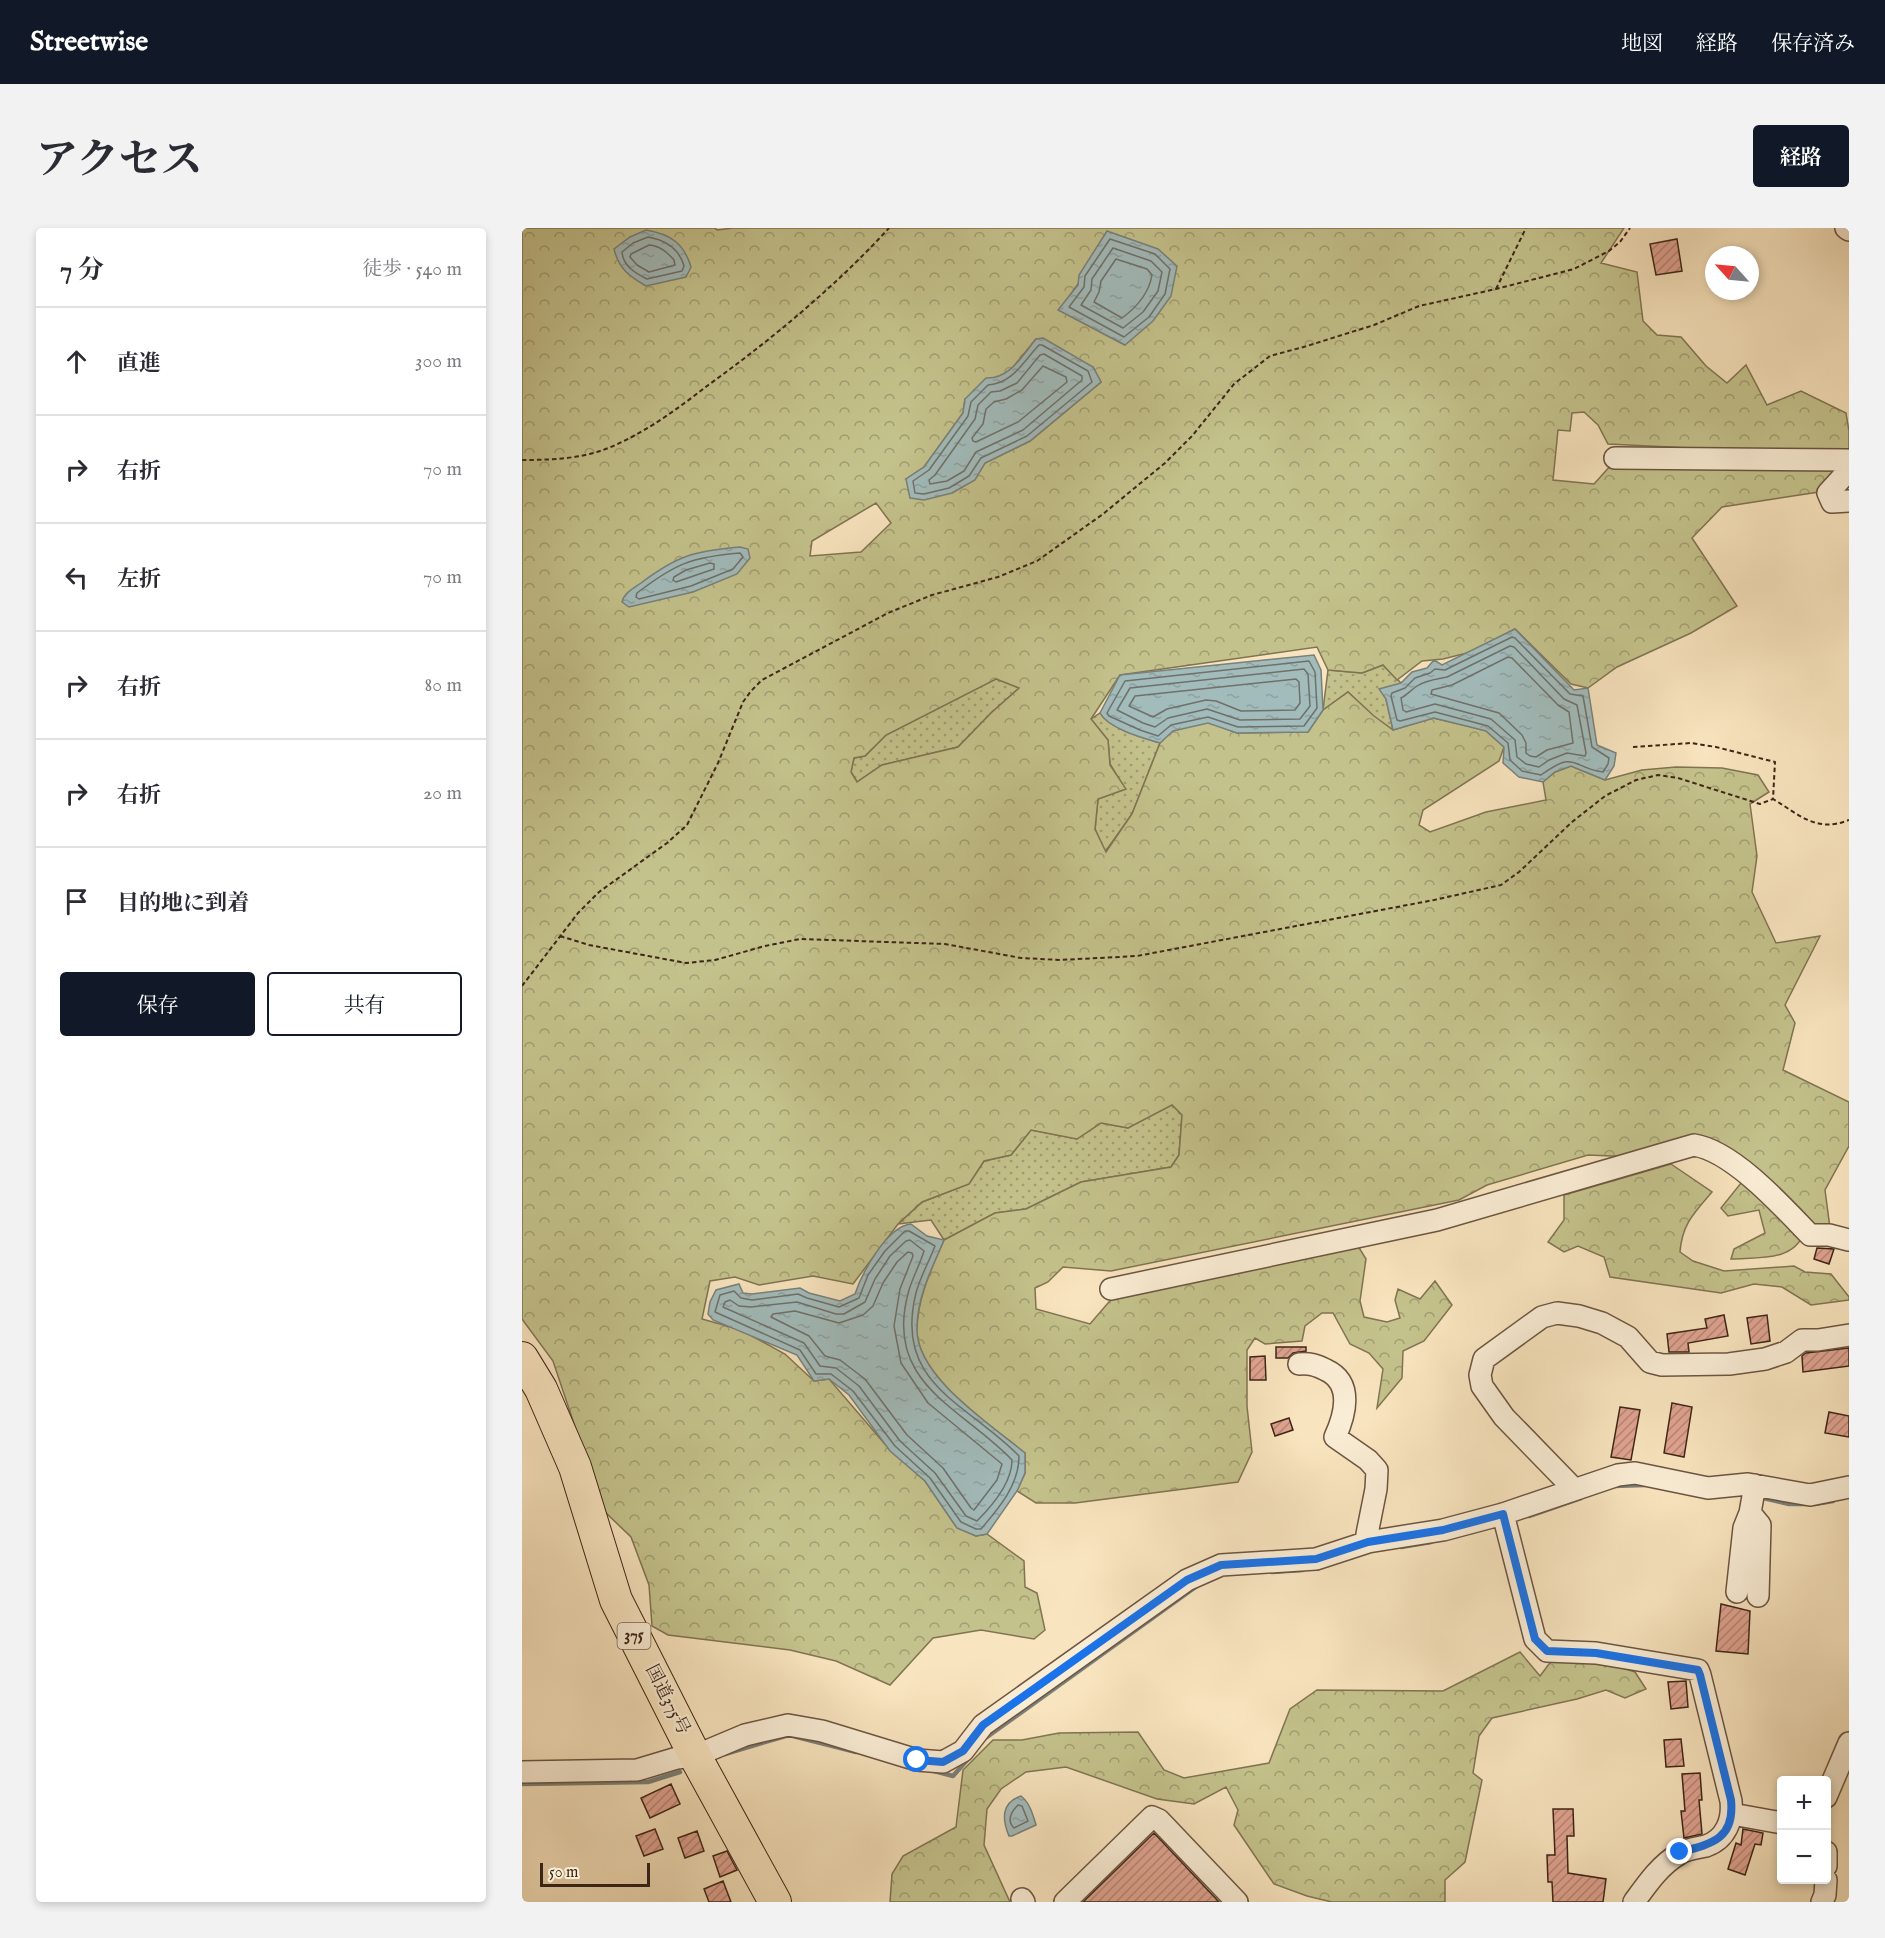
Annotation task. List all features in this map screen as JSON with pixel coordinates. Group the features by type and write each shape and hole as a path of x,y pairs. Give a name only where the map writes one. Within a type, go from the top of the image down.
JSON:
{"highway":[{"name":"国道375号","path":"522,1358 541,1389 575,1467 616,1600 769,1900"}],"street":[{"path":"1615,458 1847,460 1849,463"},
{"path":"1849,470 1828,493 1832,502 1849,501"},
{"path":"1111,1289 1437,1220 1694,1144 1717,1152 1761,1185 1810,1235 1829,1235 1849,1240"},
{"path":"1574,1489 1504,1417 1482,1386 1480,1375 1484,1359 1542,1317 1557,1313 1579,1316 1602,1323 1628,1337 1650,1362 1662,1365 1729,1364 1765,1359 1786,1352 1802,1340 1849,1335"},
{"path":"1299,1364 1311,1363 1339,1379 1345,1405 1343,1419 1335,1437 1368,1460 1377,1470 1376,1489 1367,1534 1368,1542"},
{"path":"522,1772 637,1770 677,1758 695,1756 745,1735 788,1725 822,1731 917,1760 943,1762 963,1751 983,1725 1187,1580 1221,1565 1316,1559 1368,1542 1505,1521 1574,1489 1618,1475 1635,1473 1708,1488 1748,1484 1753,1498 1744,1528 1747,1594"},
{"path":"1753,1498 1810,1495 1849,1486"},
{"path":"1505,1521 1535,1639 1547,1651 1596,1653 1698,1670 1728,1789 1732,1814 1719,1840 1709,1845 1680,1852 1649,1881 1634,1902"},
{"path":"1831,1787 1849,1743"},
{"path":"1732,1814 1777,1822"},
{"path":"1065,1902 1152,1816 1159,1820 1237,1902"},
{"path":"1822,1902 1825,1884"}],"path":[{"path":"522,460 550,460 603,450 660,421 758,349 861,259 889,228"},
{"path":"1496,290 1526,228"},
{"path":"522,986 578,913 599,892 667,843 687,825 718,763 744,702 762,680 888,613 932,595 998,577 1037,561 1103,514 1165,463 1192,436 1234,384 1270,356 1374,325 1419,306 1496,290 1574,269 1609,251 1620,242 1630,228"},
{"path":"1633,747 1691,743 1774,762 1773,799"},
{"path":"560,936 589,945 686,963 715,960 800,939 945,944 1021,958 1060,960 1137,956 1434,900 1501,885 1519,873 1580,815 1605,796 1636,780 1658,776 1678,778 1760,804 1773,799"},
{"path":"1773,799 1809,821 1828,827 1849,820"}],"green space":[{"path":"522,228 715,228 717,230 733,228 1624,228 1601,263 1637,272 1643,321 1657,335 1681,337 1706,366 1727,383 1746,365 1767,405 1801,391 1846,413 1849,449 1810,454 1608,444 1598,425 1584,412 1572,413 1570,431 1558,430 1553,480 1594,484 1612,464 1838,464 1832,490 1722,507 1692,538 1737,606 1691,633 1617,667 1588,688 1571,684 1515,629 1471,652 1443,659 1422,661 1397,680 1383,665 1362,673 1328,670 1317,647 1120,675 1091,719 1108,740 1110,765 1126,789 1098,799 1095,829 1106,852 1132,814 1160,743 1172,731 1208,722 1237,733 1308,732 1323,710 1348,692 1393,730 1433,718 1485,730 1504,747 1499,761 1423,810 1419,825 1430,832 1486,812 1546,800 1543,782 1555,772 1571,766 1605,780 1642,770 1676,767 1722,768 1758,775 1769,792 1750,804 1757,856 1752,892 1776,943 1820,936 1785,1005 1795,1023 1783,1070 1849,1102 1849,1146 1825,1190 1830,1228 1807,1225 1713,1143 1636,1157 1588,1155 1487,1185 1459,1200 1111,1271 1063,1267 1048,1282 1035,1288 1036,1309 1090,1324 1115,1295 1355,1241 1366,1259 1360,1301 1364,1317 1387,1322 1400,1318 1395,1300 1398,1289 1420,1299 1435,1281 1452,1305 1424,1341 1403,1351 1402,1378 1377,1408 1383,1369 1369,1353 1350,1344 1333,1313 1322,1313 1305,1326 1302,1341 1265,1344 1255,1338 1247,1350 1247,1406 1252,1452 1238,1482 1075,1503 1036,1503 1017,1491 1025,1473 1025,1453 975,1414 941,1381 928,1364 920,1346 917,1328 920,1305 926,1283 944,1240 995,1213 1026,1209 1081,1182 1171,1167 1179,1155 1182,1115 1172,1105 1128,1128 1101,1123 1077,1139 1031,1130 1011,1155 984,1161 969,1184 922,1202 898,1224 853,1284 813,1276 759,1285 735,1277 710,1281 702,1319 741,1330 785,1354 814,1381 829,1379 890,1450 925,1481 957,1528 976,1536 987,1534 1024,1561 1025,1587 1037,1593 1045,1630 1034,1639 981,1630 933,1638 890,1685 836,1661 790,1650 668,1635 652,1626 649,1585 631,1537 603,1510 553,1361 522,1319","holes":["1078,284 1125,345 1059,310","1036,339 1093,367 1101,382 1030,441 985,463 974,480 952,493 906,479 924,467 963,413 965,399 1009,372","876,503 891,523 861,552 810,556 812,541","996,679 1019,688 958,747 882,765 857,782 851,772 854,758 865,756 886,735"]},
{"path":"1383,665 1401,683 1389,688 1386,699 1393,730 1373,716 1348,692 1323,710 1328,670 1362,673"},
{"path":"997,678 1019,688 958,747 882,765 857,782 851,772 854,758 865,756 886,735"},
{"path":"1100,713 1104,719 1118,728 1160,743 1132,814 1105,852 1095,829 1098,799 1125,789 1110,764 1108,740 1091,719"},
{"path":"1172,1104 1182,1115 1179,1155 1171,1167 1081,1182 1026,1209 995,1213 944,1240 931,1220 898,1224 922,1202 969,1184 984,1161 1011,1155 1031,1130 1077,1139 1101,1123 1128,1128"},
{"path":"1671,1164 1712,1192 1686,1226 1680,1252 1693,1261 1724,1271 1794,1266 1805,1272 1831,1274 1849,1300 1811,1305 1782,1287 1754,1284 1721,1293 1610,1277 1604,1257 1578,1246 1564,1252 1548,1242 1564,1220 1564,1195"},
{"path":"1745,1178 1804,1233 1792,1249 1763,1258 1731,1259 1734,1249 1765,1233 1759,1210 1728,1216 1721,1208"},
{"path":"1520,1652 1540,1676 1555,1656 1611,1664 1635,1672 1646,1689 1625,1698 1606,1690 1577,1699 1492,1718 1479,1736 1473,1773 1482,1780 1465,1862 1445,1880 1445,1902 1332,1902 1307,1896 1274,1884 1234,1825 1238,1810 1226,1787 1194,1804 1157,1799 1066,1767 1026,1772 1001,1789 987,1809 984,1845 1010,1902 890,1902 892,1874 903,1856 956,1827 963,1770 993,1740 1022,1740 1059,1733 1138,1732 1164,1770 1184,1778 1269,1763 1290,1709 1317,1690 1443,1691"}],"water":[{"path":"646,230 669,237 680,246 691,267 686,277 646,286 626,271 619,262 614,249 630,237"},
{"path":"1107,231 1158,249 1177,266 1171,296 1153,321 1125,345 1058,310 1078,285 1079,275"},
{"path":"1043,338 1093,367 1101,382 1030,441 985,463 975,480 952,493 924,500 910,498 906,479 924,467 963,413 965,399 986,378 1009,371 1036,339"},
{"path":"740,547 748,549 750,558 737,574 693,592 629,607 622,602 632,589 677,560 711,550"},
{"path":"1515,629 1574,690 1588,688 1597,745 1616,753 1614,766 1605,780 1571,766 1555,772 1543,782 1519,777 1503,763 1504,747 1486,731 1434,718 1393,730 1386,699 1379,689 1401,683 1412,672 1427,668 1434,660 1442,665"},
{"path":"1314,655 1321,670 1323,710 1308,732 1237,733 1208,723 1173,731 1160,743 1118,728 1104,719 1100,713 1120,675"},
{"path":"911,1224 927,1236 944,1240 926,1283 918,1316 920,1346 928,1364 941,1381 975,1414 1025,1453 1025,1473 1017,1491 987,1534 976,1536 957,1528 925,1481 890,1451 849,1395 829,1379 814,1381 797,1355 713,1320 708,1314 710,1302 716,1290 739,1284 743,1293 800,1288 809,1293 840,1301 855,1294 869,1263 885,1241 902,1227"},
{"path":"1021,1796 1029,1806 1036,1825 1009,1836 1004,1818 1005,1812 1014,1799"}],"building":[{"path":"1677,239 1682,271 1656,275 1650,244"},
{"path":"1817,1248 1834,1249 1829,1264 1814,1259"},
{"path":"1724,1315 1728,1336 1688,1343 1689,1352 1669,1352 1667,1334 1707,1328 1705,1319"},
{"path":"1767,1315 1770,1341 1751,1344 1747,1318"},
{"path":"1276,1347 1306,1347 1306,1351 1293,1353 1288,1358 1276,1358"},
{"path":"1849,1348 1849,1366 1803,1372 1802,1356 1806,1353"},
{"path":"1265,1356 1266,1380 1250,1380 1250,1357"},
{"path":"1672,1403 1692,1407 1684,1457 1664,1453"},
{"path":"1620,1407 1640,1410 1631,1460 1611,1457"},
{"path":"1829,1412 1849,1416 1849,1437 1825,1433"},
{"path":"1289,1418 1293,1430 1275,1436 1271,1424"},
{"path":"1721,1604 1750,1611 1748,1654 1716,1651"},
{"path":"1686,1681 1688,1707 1671,1709 1668,1682"},
{"path":"1681,1739 1684,1766 1666,1767 1664,1740"},
{"path":"1700,1773 1702,1800 1699,1800 1702,1834 1684,1838 1681,1811 1685,1811 1682,1774"},
{"path":"671,1784 680,1804 650,1818 641,1798"},
{"path":"1553,1809 1573,1809 1574,1836 1567,1836 1568,1873 1606,1879 1603,1902 1553,1902 1552,1882 1548,1882 1547,1855 1555,1855"},
{"path":"655,1829 663,1849 644,1856 636,1836"},
{"path":"1743,1829 1763,1833 1761,1845 1755,1844 1745,1875 1728,1869 1736,1843 1741,1845"},
{"path":"697,1831 704,1851 685,1858 678,1838"},
{"path":"1154,1833 1219,1902 1083,1902"},
{"path":"727,1851 737,1870 720,1877 713,1856"},
{"path":"723,1881 731,1902 709,1902 704,1889"}],"waterway":[{"path":"1614,1486 1645,1485"},
{"path":"1759,1497 1789,1504 1806,1504"},
{"path":"1529,1516 1581,1498"},
{"path":"1815,1504 1833,1501"},
{"path":"1401,1547 1431,1542"},
{"path":"1272,1572 1303,1570"},
{"path":"987,1737 1197,1586"},
{"path":"725,1754 789,1735 856,1752"},
{"path":"934,1771 953,1776 968,1759"},
{"path":"522,1784 648,1782 680,1772"}],"route":[{"path":"917,1760 943,1762 963,1751 983,1725 1187,1580 1221,1565 1316,1559 1368,1542 1443,1530 1503,1514 1535,1639 1547,1651 1596,1653 1698,1670 1731,1800 1732,1814 1719,1840 1709,1845 1680,1852"}]}
